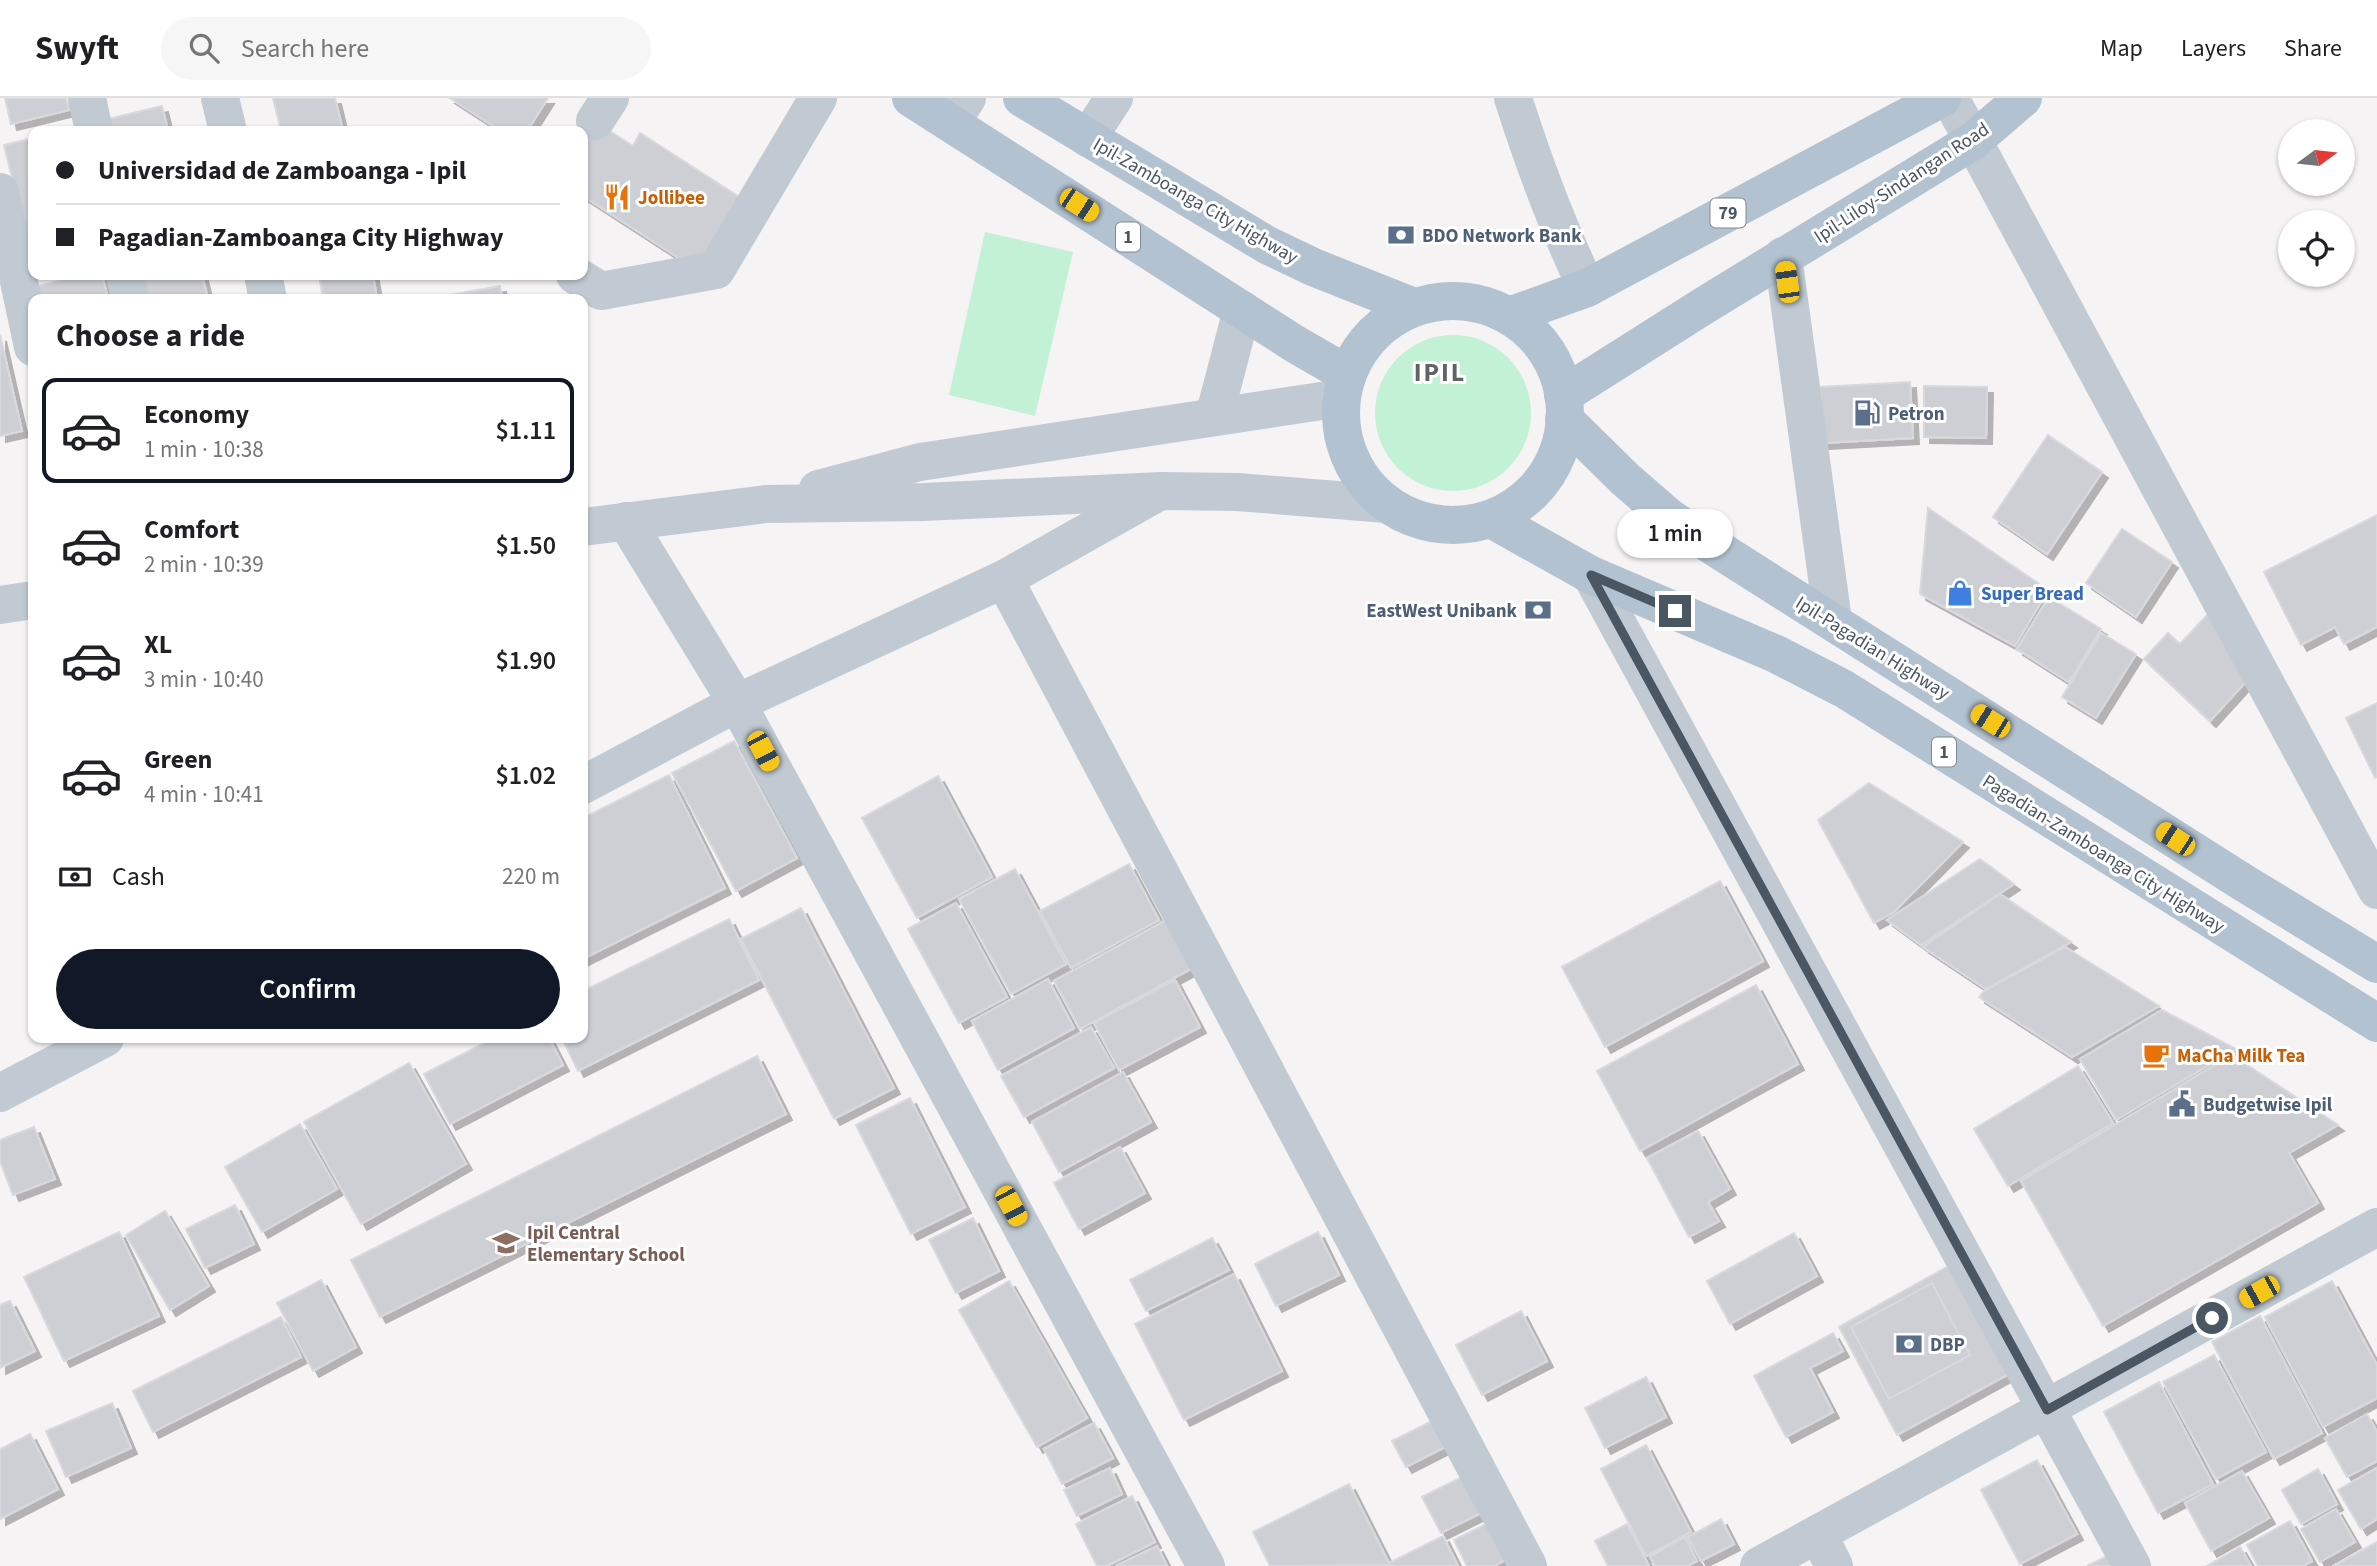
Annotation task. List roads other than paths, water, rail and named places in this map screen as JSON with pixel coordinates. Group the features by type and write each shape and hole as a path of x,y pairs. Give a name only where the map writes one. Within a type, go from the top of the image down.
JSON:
{"main road":[{"name":"1","path":"911,98 959,110 1242,310 1344,386"},
{"name":"Ipil-Zamboanga City Highway","path":"1022,98 1267,245 1313,267 1414,307"},
{"name":"79","path":"1509,316 1587,288 1942,98"},
{"name":"Ipil-Liloy-Sindangan Road","path":"1563,407 1783,256 1973,141 2023,98"},
{"path":"1438,301 1462,301 1486,306 1509,316 1528,330 1545,349 1556,371 1563,407 1561,441 1554,462 1543,481 1511,510 1491,519 1449,526 1408,516 1387,504 1369,488 1355,468 1346,446 1341,422 1344,386 1358,353 1373,334 1392,318 1414,307 1438,301"},
{"name":"Ipil-Pagadian Highway","path":"1563,407 1625,479 1670,518 2244,883 2377,964"},
{"name":"Pagadian-Zamboanga City Highway","path":"1491,519 1591,575 1844,689 2377,1023"},
{"path":"1963,764 1990,721"}],"street":[{"path":"87,98 93,126"},
{"path":"220,98 227,126"},
{"path":"584,280 601,291 716,270 818,98"},
{"path":"1088,138 1114,98"},
{"path":"1513,98 1541,185 1587,288"},
{"path":"1950,98 2377,890"},
{"path":"0,192 28,324"},
{"path":"1783,256 1833,621"},
{"path":"1214,417 1242,310"},
{"path":"588,526 766,503 920,462 1214,417 1344,386"},
{"path":"766,503 923,502 1161,491 1237,492 1387,504"},
{"path":"588,782 737,703 1004,579 1161,491"},
{"path":"626,522 737,703 1206,1566"},
{"path":"1591,575 2132,1566"},
{"path":"1004,579 1528,1566"},
{"path":"0,605 28,601"},
{"path":"0,1093 95,1043"},
{"path":"1759,1566 1826,1550 2047,1410 2377,1227"}],"place":[{"name":"Jollibee","path":"617,197"},
{"name":"BDO Network Bank","path":"1401,235"},
{"name":"Petron","path":"1867,413"},
{"name":"Super Bread","path":"1960,593"},
{"name":"EastWest Unibank","path":"1538,610"},
{"name":"MaCha Milk Tea","path":"2156,1055"},
{"name":"Budgetwise Ipil","path":"2182,1104"},
{"name":"Ipil Central Elementary School","path":"506,1243"},
{"name":"DBP","path":"1909,1344"}],"district":[{"name":"IPIL","path":"1440,372"}]}
